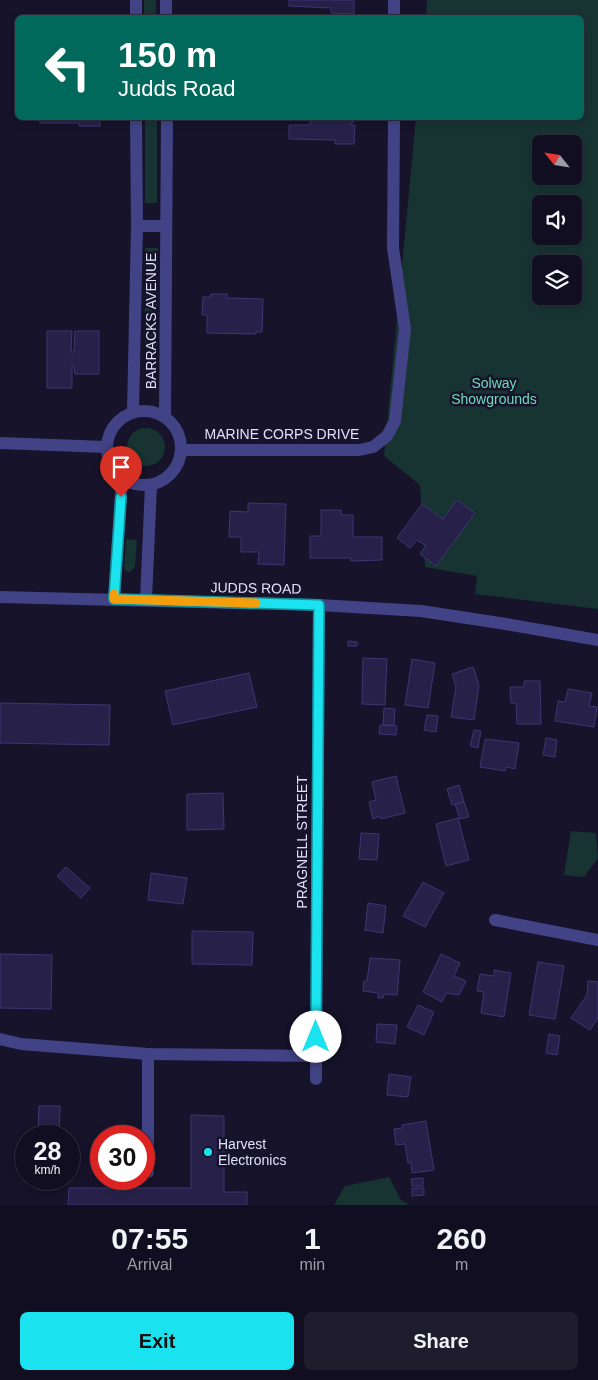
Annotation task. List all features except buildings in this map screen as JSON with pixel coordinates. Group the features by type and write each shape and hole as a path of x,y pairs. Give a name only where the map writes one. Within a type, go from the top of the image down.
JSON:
{"street":[{"path":"136,0 136,15"},
{"path":"166,0 166,15"},
{"path":"394,0 394,15"},
{"name":"BARRACKS AVENUE","path":"133,412 137,226 136,120"},
{"name":"BARRACKS AVENUE","path":"165,417 167,120"},
{"name":"MARINE CORPS DRIVE","path":"181,450 359,450 374,447 387,436 396,421 405,329 393,248 394,120"},
{"path":"137,226 166,226"},
{"path":"133,412 153,412 165,417 174,426 180,437 181,450 178,462 172,473 163,481 151,485 139,486 122,479 110,466 107,455 106,447 110,431 118,421 133,412"},
{"path":"0,443 106,447"},
{"path":"114,599 122,479"},
{"path":"146,600 151,485"},
{"name":"JUDDS ROAD","path":"0,597 319,605 421,611 598,640"},
{"name":"PRAGNELL STREET","path":"316,1079 319,605"},
{"path":"495,920 598,940"},
{"path":"0,1040 21,1044 148,1054 316,1056"},
{"path":"148,1054 148,1125"}],"green space":[{"path":"144,0 156,0 156,15 144,15"},
{"name":"Solway Showgrounds","path":"427,0 598,0 598,609 475,594 477,576 425,567 420,485 384,456 416,120 584,120 584,15 426,15"},
{"path":"145,120 157,120 157,203 145,203"},
{"path":"145,248 158,248 157,349 145,348"},
{"path":"146,428 159,434 165,447 159,460 146,466 133,460 127,447 133,434"},
{"path":"126,539 137,540 135,567 130,572 124,568"},
{"path":"571,831 596,833 598,858 584,877 564,875"},
{"path":"389,1177 401,1200 410,1205 334,1205 345,1186"}],"slow traffic":[{"path":"114,594 114,599 256,603"}],"place":[{"name":"Harvest Electronics","path":"208,1152"}],"route":[{"path":"121,497 114,599 319,605 316,1037"}]}
